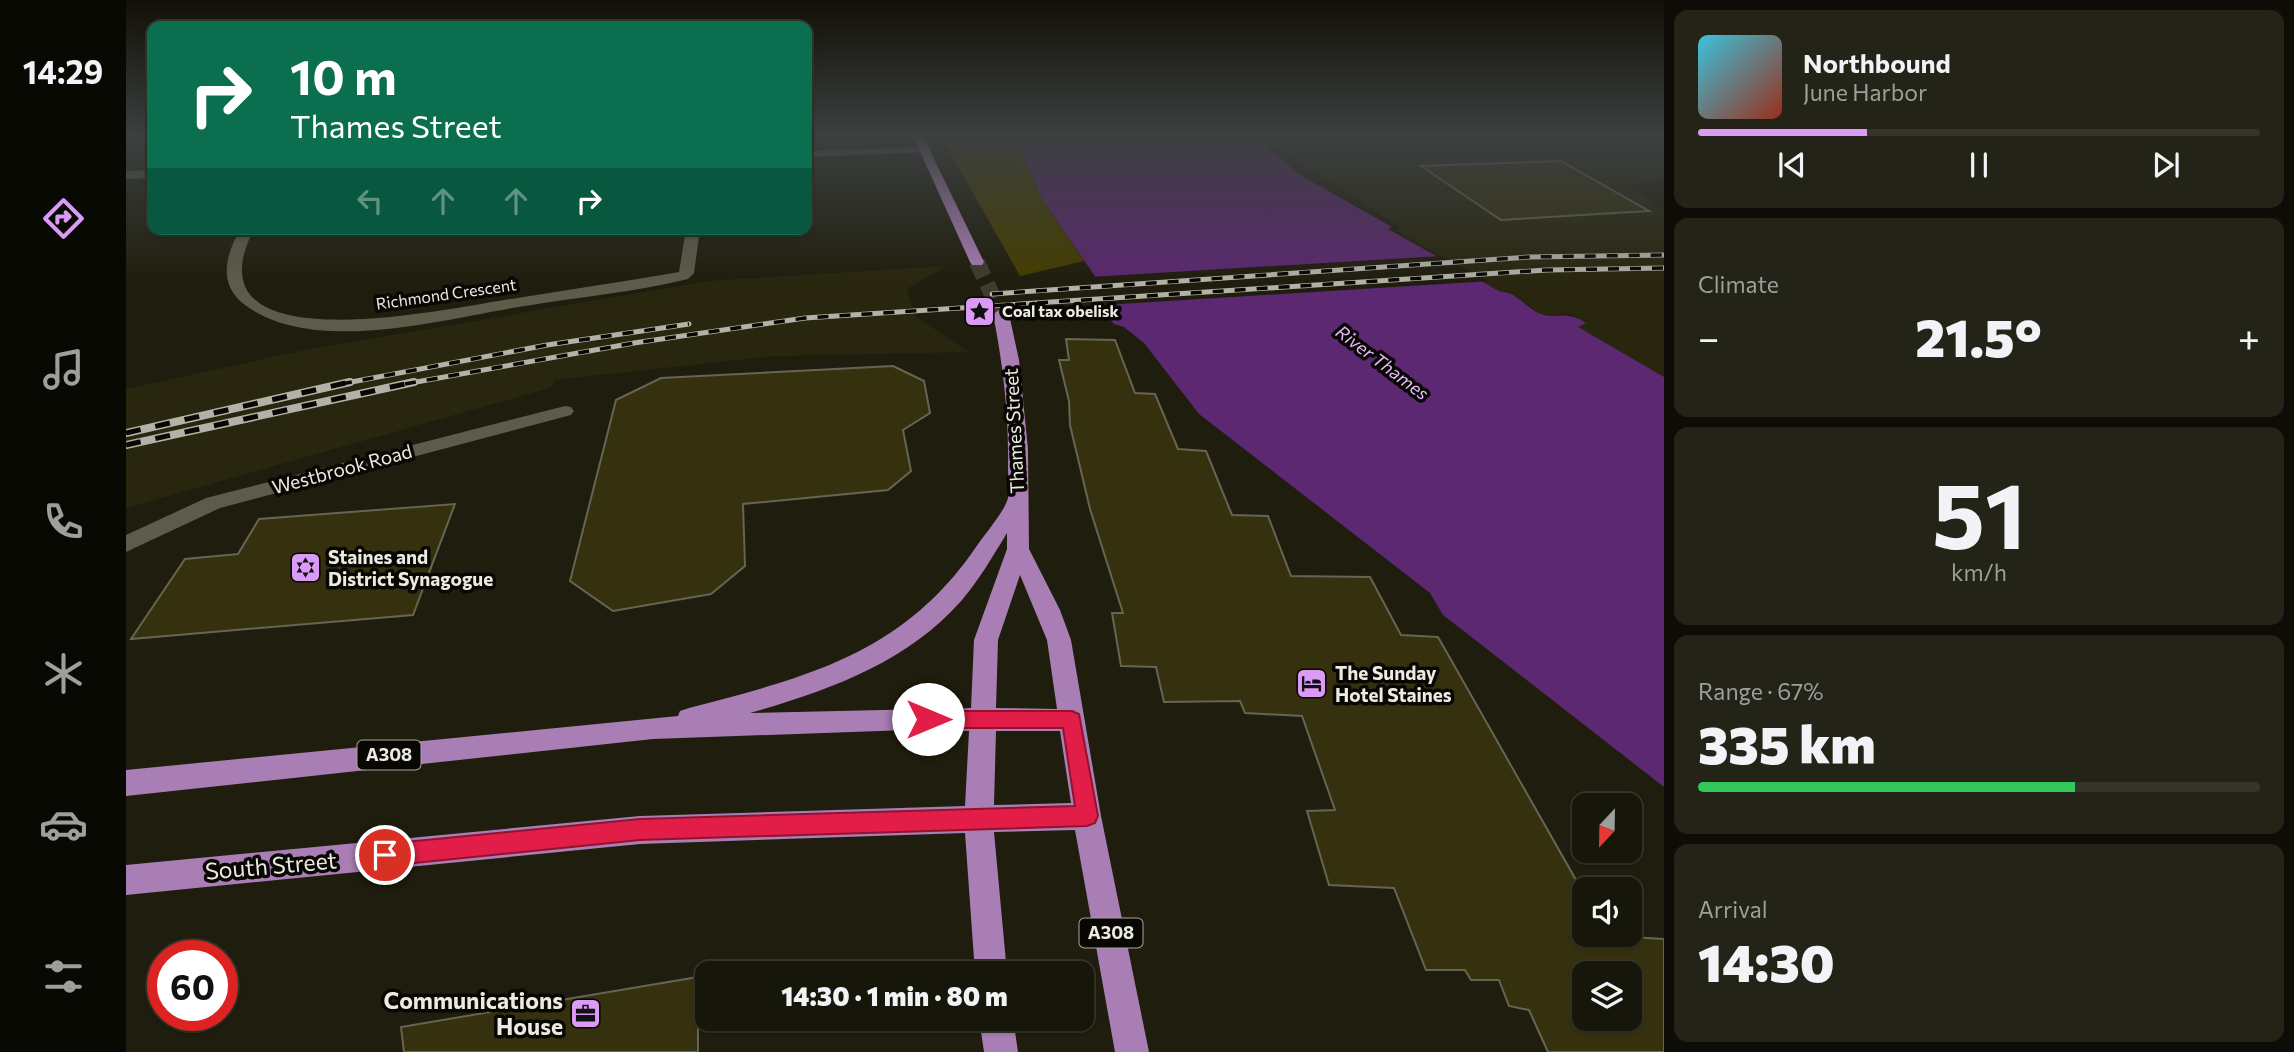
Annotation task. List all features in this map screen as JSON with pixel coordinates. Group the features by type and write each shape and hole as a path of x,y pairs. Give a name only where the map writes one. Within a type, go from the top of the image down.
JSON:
{"main road":[{"path":"942,185 977,261"},
{"name":"Thames Street","path":"989,961 979,821 986,640 1018,549 1018,449 1011,360 1001,314"},
{"path":"653,729 760,700 826,678 887,648 921,626 953,595 1017,502"},
{"name":"Thames Street","path":"1018,549 1048,610 1059,640 1087,816 1132,1052"},
{"name":"A308","path":"126,783 653,729 982,719 1072,720"},
{"name":"South Street","path":"126,880 640,830 1087,816"},
{"path":"998,1031 1001,1052"}],"street":[{"name":"Richmond Crescent","path":"243,235 231,262 231,275 236,287 264,310 287,320 319,325 394,321 682,276 687,272 692,235"},
{"name":"Westbrook Road","path":"126,544 213,503 565,411"}],"shaded area":[{"path":"969,185 1036,185 1042,199 1084,261 1020,276"},
{"path":"1335,185 1628,185 1664,210 1664,377 1577,327 1578,318 1570,314 1542,315 1509,291 1501,292 1395,230 1401,228"},
{"path":"947,266 907,289 915,316 969,352 773,356 554,380 553,387 126,508 126,389 305,350 708,281"}],"water":[{"name":"River Thames","path":"1036,185 1318,185 1392,227 1388,229 1501,292 1512,295 1532,310 1544,315 1579,319 1586,323 1578,327 1664,377 1664,787 1443,615 1430,593 1199,414 1144,343 1124,327 1114,324 1101,310 1114,304 1042,199"}],"pier":[{"path":"1441,256 1490,281 1104,305 1109,303 1090,277"}],"building":[{"path":"1449,185 1603,185 1649,211 1501,220"},
{"name":"The Sunday Hotel Staines","path":"1066,339 1115,340 1135,393 1155,394 1178,449 1206,451 1232,515 1268,516 1291,576 1370,577 1401,635 1438,637 1574,877 1572,877 1572,947 1642,947 1642,938 1664,939 1664,1052 1548,1052 1529,1010 1509,1006 1499,980 1471,980 1465,970 1426,970 1394,888 1329,885 1307,811 1335,810 1302,716 1245,713 1240,701 1164,702 1156,667 1121,666 1112,613 1123,613 1090,509 1070,425 1069,401 1059,360 1069,360"},
{"path":"893,366 924,381 930,413 903,430 911,471 888,490 743,504 745,566 711,594 613,611 570,581 616,400 661,378"},
{"name":"Staines and District Synagogue","path":"455,504 413,615 131,639 185,559 238,554 259,519"},
{"name":"Communications House","path":"695,978 695,1031 698,1031 698,1052 404,1052 401,1027"}],"tunnel":[{"path":"977,262 1001,314"}],"railway":[{"path":"992,294 1529,257 1664,255"},
{"path":"405,384 634,343 805,318 1547,270 1664,268"},
{"path":"342,384 547,345 689,324"},
{"path":"342,384 350,382"},
{"path":"126,445 414,382"},
{"path":"126,433 342,384"}],"place":[{"name":"Coal tax obelisk","path":"979,311"},
{"name":"Staines and District Synagogue","path":"305,568"},
{"name":"The Sunday Hotel Staines","path":"1312,684"},
{"name":"Communications House","path":"586,1014"}],"route":[{"path":"385,855 640,830 1087,816 1072,720 928,719"}]}
